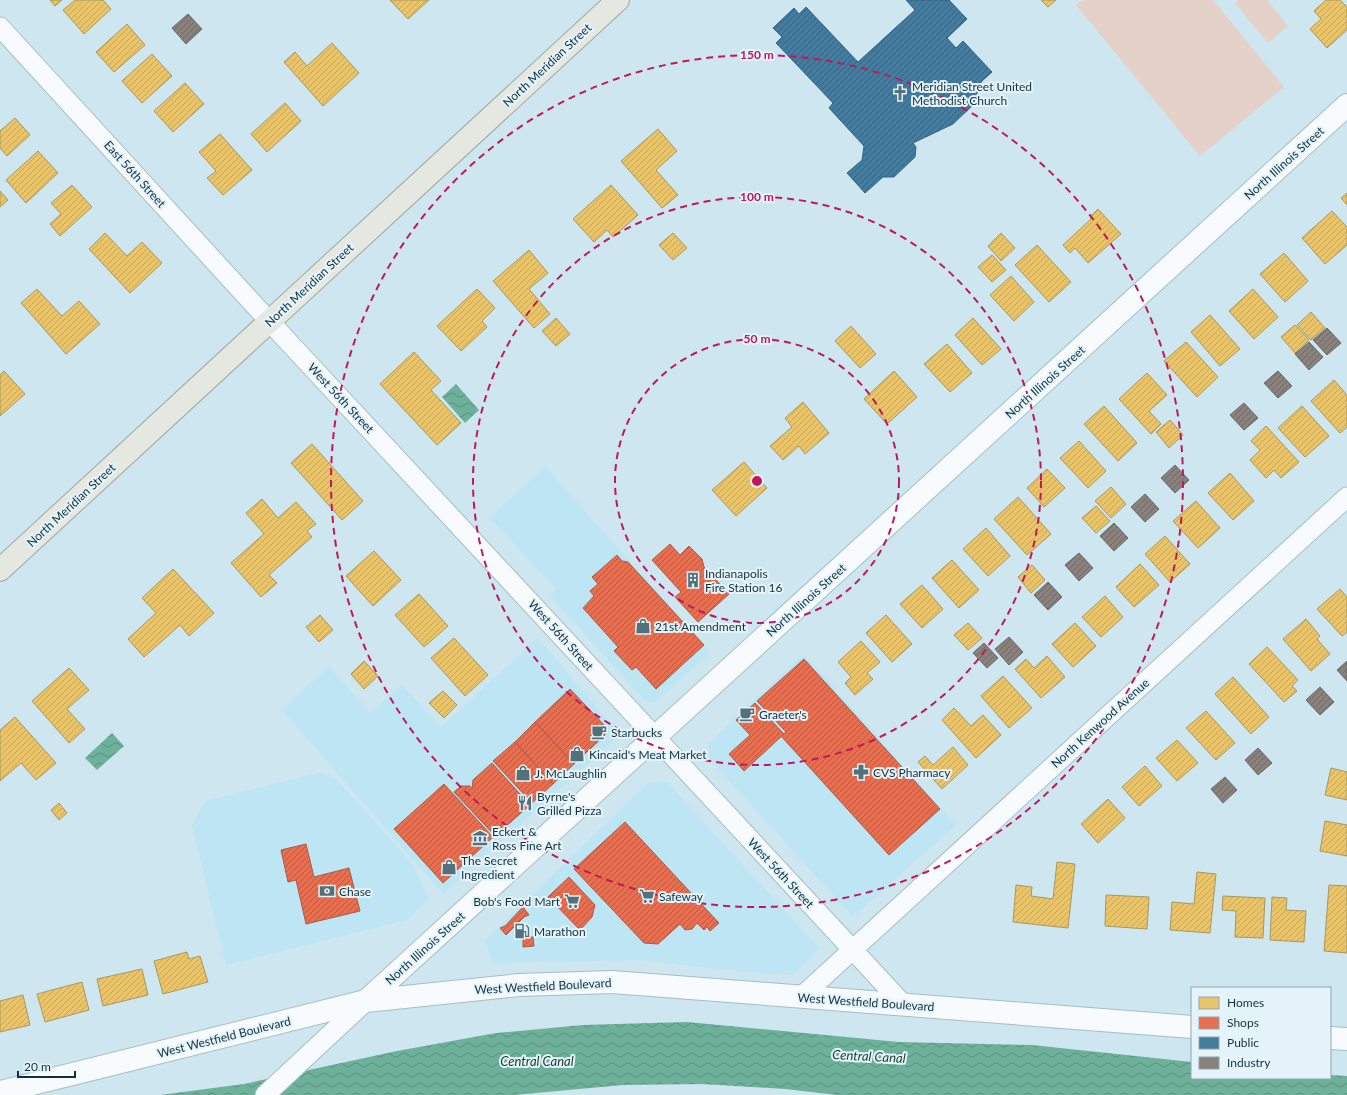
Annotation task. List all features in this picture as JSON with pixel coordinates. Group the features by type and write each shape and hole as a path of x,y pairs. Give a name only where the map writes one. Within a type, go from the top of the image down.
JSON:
{"main road":[{"name":"North Meridian Street","path":"0,570 618,0"}],"street":[{"name":"East 56th Street","path":"0,27 269,321"},
{"name":"North Illinois Street","path":"265,1095 1347,105"},
{"name":"West 56th Street","path":"269,321 655,738 853,949"},
{"name":"North Kenwood Avenue","path":"801,997 1347,497"},
{"path":"853,949 903,1004"},
{"name":"West Westfield Boulevard","path":"0,1092 366,1001 519,985 600,982 1191,1027"},
{"path":"1331,1038 1347,1039"}],"shaded area":[{"path":"1083,0 1213,0 1284,87 1200,156 1076,5"},
{"path":"1238,0 1267,0 1288,26 1268,43 1235,3"},
{"path":"545,466 708,649 709,654 654,703 645,701 550,596 556,589 490,518"},
{"path":"538,638 617,731 616,738 443,894 282,710 329,666 370,713 402,685 441,727"},
{"path":"806,656 956,825 853,917 710,760 708,744 799,658"},
{"path":"322,772 337,780 412,863 429,899 406,920 226,965 192,825 205,801"},
{"path":"667,782 819,948 793,975 758,973 638,960 493,963 485,940 648,783"}],"water":[{"path":"456,384 479,410 465,423 442,397"},
{"path":"112,733 124,746 97,770 85,758"},
{"name":"Central Canal","path":"687,1022 899,1042 1032,1045 1191,1062 1191,1079 1331,1079 1331,1075 1347,1076 1347,1095 837,1095 785,1089 702,1084 623,1085 514,1095 160,1095 244,1084 397,1051 496,1033 583,1025"}],"building: Homes":[{"path":"50,0 62,0 55,6"},
{"path":"75,0 103,0 111,9 84,34 63,10"},
{"path":"390,0 429,0 408,19"},
{"path":"1041,0 1056,0 1048,7"},
{"path":"1326,0 1340,0 1347,7 1347,30 1327,48 1310,29 1321,19 1314,11"},
{"path":"127,24 145,45 114,72 96,52"},
{"path":"332,43 359,73 323,106 284,62 295,52 307,66"},
{"path":"152,54 172,76 142,103 122,81"},
{"path":"185,83 204,104 173,132 154,111"},
{"path":"285,103 301,121 267,152 251,134"},
{"path":"15,118 30,135 7,156 0,148 0,131"},
{"path":"658,129 677,151 656,170 678,195 662,208 621,161"},
{"path":"220,134 252,170 223,195 207,178 216,171 199,152"},
{"path":"38,151 58,173 26,203 6,180"},
{"path":"72,185 92,207 60,236 50,224 61,214 51,203"},
{"path":"611,185 638,215 613,237 607,230 594,242 573,219"},
{"path":"0,191 8,200 0,207"},
{"path":"1347,193 1347,205 1341,198"},
{"path":"1098,209 1121,234 1088,263 1075,248 1070,253 1063,245 1091,219 1090,217"},
{"path":"1332,211 1347,227 1347,245 1325,264 1302,238"},
{"path":"105,233 127,256 142,242 162,263 130,293 89,249"},
{"path":"673,233 687,248 673,260 659,245"},
{"path":"1001,233 1015,248 1001,261 988,246"},
{"path":"1037,245 1071,282 1049,302 1015,265"},
{"path":"529,250 548,273 529,289 550,314 534,328 493,281"},
{"path":"1284,253 1308,281 1285,302 1260,274"},
{"path":"992,255 1006,270 992,282 978,267"},
{"path":"1011,276 1034,302 1014,321 990,295"},
{"path":"37,289 62,316 79,301 100,324 66,354 21,303"},
{"path":"477,289 495,308 482,321 487,327 461,351 437,326"},
{"path":"1253,289 1278,317 1254,339 1229,311"},
{"path":"1311,312 1325,328 1311,340 1297,325"},
{"path":"1210,315 1240,349 1220,366 1191,332"},
{"path":"556,318 570,334 556,346 542,331"},
{"path":"973,318 1001,349 982,365 955,335"},
{"path":"1295,325 1309,340 1295,353 1281,337"},
{"path":"851,326 876,354 860,368 835,341"},
{"path":"1186,342 1218,377 1197,397 1164,361"},
{"path":"947,344 972,373 950,392 924,364"},
{"path":"414,352 441,381 431,390 461,423 437,445 380,384"},
{"path":"4,371 25,394 0,416 0,375"},
{"path":"894,371 917,397 887,424 864,399"},
{"path":"1147,373 1167,395 1149,411 1161,424 1151,434 1119,399"},
{"path":"1334,380 1347,395 1347,427 1340,433 1311,401"},
{"path":"803,402 829,433 805,454 799,446 783,460 770,446 792,427 785,418"},
{"path":"1104,406 1137,443 1118,461 1084,424"},
{"path":"1302,406 1329,436 1305,457 1278,428"},
{"path":"1170,420 1183,435 1169,448 1156,432"},
{"path":"1266,426 1299,462 1281,478 1274,470 1266,478 1250,460 1260,450 1251,441"},
{"path":"1079,441 1106,471 1088,488 1060,458"},
{"path":"312,444 363,501 342,520 291,463"},
{"path":"744,462 767,488 736,516 712,490"},
{"path":"1047,469 1065,488 1044,507 1027,488"},
{"path":"1230,473 1254,501 1233,520 1208,493"},
{"path":"1111,487 1126,504 1111,518 1095,501"},
{"path":"1018,497 1051,534 1027,555 994,519"},
{"path":"262,499 278,518 296,502 316,524 307,531 312,537 269,575 277,583 261,597 231,563 264,534 246,513"},
{"path":"1196,501 1220,528 1198,548 1173,521"},
{"path":"1096,506 1110,521 1096,533 1082,518"},
{"path":"986,528 1010,556 988,576 963,549"},
{"path":"1165,536 1190,564 1170,582 1145,554"},
{"path":"374,551 401,580 373,606 346,576"},
{"path":"952,560 979,590 959,608 932,578"},
{"path":"1140,564 1159,585 1134,607 1116,587"},
{"path":"1032,565 1045,580 1031,593 1018,577"},
{"path":"173,569 214,613 189,636 180,625 144,657 128,639 156,613 142,598"},
{"path":"922,585 943,609 922,628 900,604"},
{"path":"1340,589 1347,597 1347,632 1342,636 1317,609"},
{"path":"419,594 448,626 424,647 395,615"},
{"path":"1105,596 1123,617 1101,637 1082,617"},
{"path":"320,615 333,630 319,642 306,627"},
{"path":"886,615 912,644 892,662 866,633"},
{"path":"1306,619 1320,636 1317,639 1330,654 1311,671 1283,639"},
{"path":"968,623 982,638 968,650 954,635"},
{"path":"1075,623 1096,646 1073,667 1052,644"},
{"path":"454,638 488,675 465,696 431,658"},
{"path":"861,641 880,662 867,673 873,679 855,695 845,683 851,677 838,662"},
{"path":"1267,647 1298,680 1292,686 1297,691 1284,702 1249,664"},
{"path":"1047,656 1065,677 1041,698 1015,669 1026,659 1034,668"},
{"path":"364,661 378,676 364,689 351,674"},
{"path":"69,668 89,690 67,709 85,729 69,743 32,701"},
{"path":"1003,676 1032,708 1009,728 981,696"},
{"path":"1233,677 1269,717 1251,734 1215,694"},
{"path":"443,691 457,705 444,718 429,703"},
{"path":"954,708 971,726 983,715 1001,735 976,758 942,720"},
{"path":"1206,711 1235,743 1216,760 1186,728"},
{"path":"15,717 56,763 36,780 21,763 0,781 0,730"},
{"path":"1177,740 1198,763 1177,781 1156,758"},
{"path":"953,747 968,765 942,789 918,762 925,756 933,765"},
{"path":"1145,766 1162,786 1139,806 1122,787"},
{"path":"1331,768 1347,772 1347,800 1325,795"},
{"path":"1108,799 1125,818 1098,843 1081,824"},
{"path":"59,803 67,813 59,820 51,810"},
{"path":"1325,821 1347,825 1347,856 1320,851"},
{"path":"1057,862 1075,864 1068,928 1013,922 1016,885 1032,887 1031,896 1053,899"},
{"path":"1197,872 1216,874 1210,933 1170,930 1172,902 1194,904"},
{"path":"1329,885 1347,886 1347,953 1324,951"},
{"path":"1106,895 1149,897 1147,929 1105,926"},
{"path":"1223,896 1265,898 1263,938 1235,937 1236,911 1222,910"},
{"path":"1272,897 1287,898 1286,910 1306,911 1304,942 1270,940"},
{"path":"187,952 189,959 200,956 208,982 163,994 154,961"},
{"path":"142,969 148,995 103,1006 97,979"},
{"path":"82,982 89,1010 45,1022 37,994"},
{"path":"23,995 30,1025 0,1032 0,1001"}],"building: Shops":[{"name":"Indianapolis Fire Station 16","path":"670,544 680,555 689,546 702,559 704,567 729,594 698,622 675,597 681,592 652,560"},
{"name":"21st Amendment","path":"617,555 622,561 628,562 704,645 656,689 636,667 632,670 614,651 618,647 583,608 594,596 590,591 598,584 592,577"},
{"name":"CVS Pharmacy","path":"804,659 940,809 889,855 781,736 786,732 757,701"},
{"path":"570,689 605,726 605,735 574,764 535,722"},
{"path":"755,703 784,734 744,771 729,754 750,735 736,720"},
{"path":"535,722 574,764 553,784 515,742"},
{"name":"J. McLaughlin","path":"515,742 553,784 532,803 493,761"},
{"path":"492,763 530,805 495,836 454,792 461,786 470,786 472,789 473,780"},
{"path":"444,784 493,837 443,883 394,829"},
{"name":"Safeway","path":"625,822 719,923 710,931 707,927 704,930 697,923 692,929 685,930 680,924 658,944 644,943 574,869"},
{"path":"306,844 314,877 349,868 360,911 306,924 296,880 288,882 281,850"},
{"name":"Bob's Food Mart","path":"569,877 595,905 592,917 580,930 548,897"},
{"path":"523,907 529,915 524,917 506,935 500,928 505,926"},
{"path":"523,937 533,937 534,946 523,947"}],"building: Public":[{"name":"Meridian Street United Methodist Church","path":"906,0 949,0 967,19 947,38 956,48 963,41 992,72 981,82 973,105 953,124 913,143 916,147 915,157 894,177 883,177 865,193 847,173 862,160 864,146 829,108 833,103 776,43 782,37 773,28 794,8 799,14 806,7 858,62 915,10"}],"building: Industry":[{"path":"188,14 202,29 186,44 172,28"},
{"path":"1327,328 1341,343 1327,355 1313,340"},
{"path":"1309,342 1323,357 1309,370 1295,354"},
{"path":"1278,371 1292,386 1278,398 1264,383"},
{"path":"1244,403 1258,418 1244,430 1230,415"},
{"path":"1175,465 1189,480 1175,493 1161,478"},
{"path":"1145,494 1159,509 1145,522 1131,507"},
{"path":"1114,523 1128,538 1114,551 1100,536"},
{"path":"1079,553 1093,568 1079,581 1065,565"},
{"path":"1048,582 1062,597 1048,610 1034,595"},
{"path":"1009,637 1023,652 1009,665 995,649"},
{"path":"984,643 998,658 987,668 973,653"},
{"path":"1347,661 1347,681 1337,670"},
{"path":"1320,687 1334,702 1320,715 1306,700"},
{"path":"1258,748 1272,763 1258,775 1245,760"},
{"path":"1225,777 1237,790 1223,803 1211,789"}],"place":[{"name":"Meridian Street United Methodist Church","path":"900,93"},
{"name":"Indianapolis Fire Station 16","path":"693,580"},
{"name":"21st Amendment","path":"643,626"},
{"name":"Graeter's","path":"747,714"},
{"name":"Starbucks","path":"599,732"},
{"name":"Kincaid's Meat Market","path":"577,754"},
{"name":"CVS Pharmacy","path":"861,772"},
{"name":"J. McLaughlin","path":"523,773"},
{"name":"Byrne's Grilled Pizza","path":"525,803"},
{"name":"Eckert & Ross Fine Art","path":"480,838"},
{"name":"The Secret Ingredient","path":"449,867"},
{"name":"Chase","path":"327,891"},
{"name":"Safeway","path":"647,896"},
{"name":"Bob's Food Mart","path":"572,901"},
{"name":"Marathon","path":"522,931"}]}
